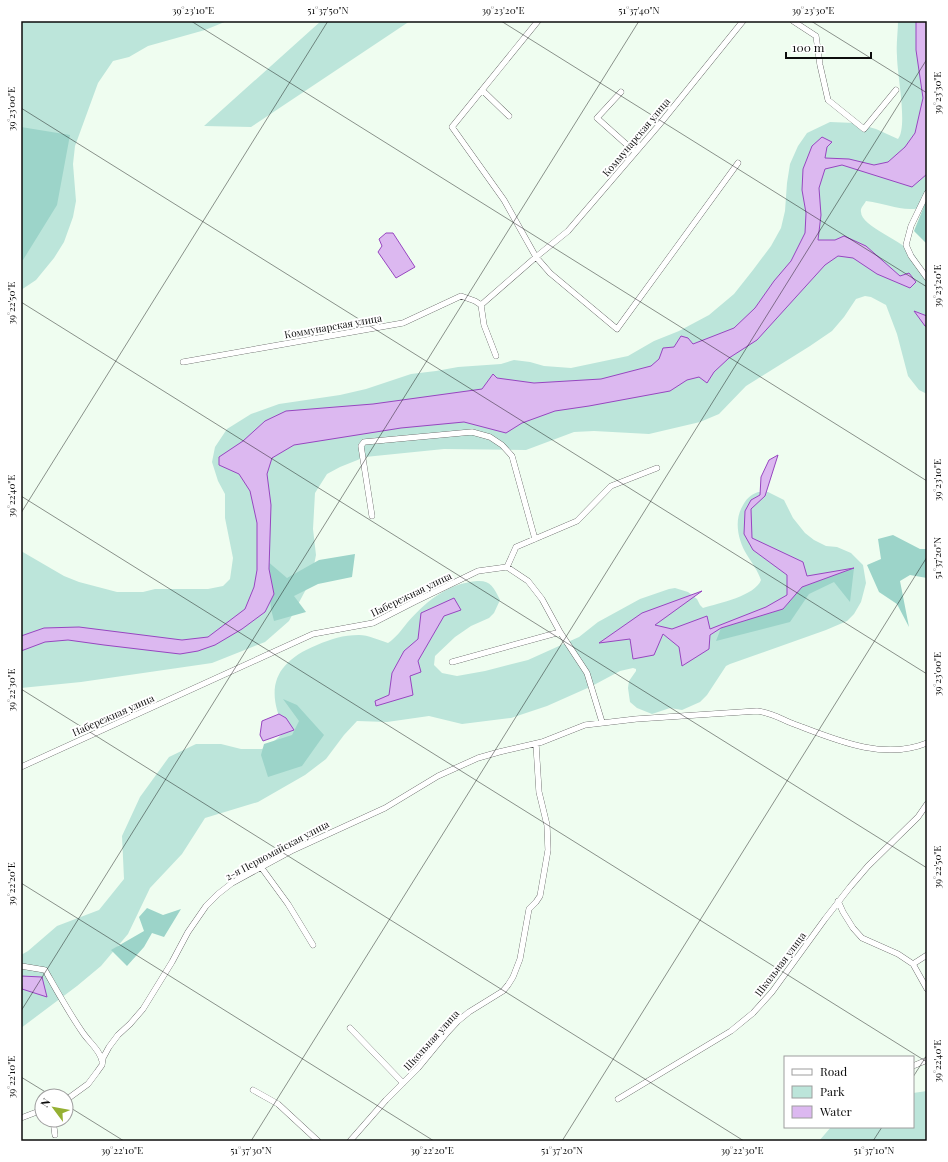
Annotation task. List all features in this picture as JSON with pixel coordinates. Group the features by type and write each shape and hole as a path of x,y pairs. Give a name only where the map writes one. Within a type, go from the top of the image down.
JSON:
{"street":[{"path":"538,21 452,127 504,200 536,257 550,273 617,329 738,163"},
{"name":"Коммунарская улица","path":"183,362 403,323 461,296 481,305 536,257 568,232 743,21"},
{"path":"793,21 816,36 820,64 828,100 864,129 896,90"},
{"path":"482,90 509,116"},
{"path":"621,92 597,118 635,152"},
{"path":"927,193 912,226 906,245 911,256 927,278"},
{"path":"481,305 484,325 496,356"},
{"path":"372,516 361,446 364,442 472,432 490,437 502,445 512,456 535,539"},
{"path":"657,468 611,486 577,521 516,547 507,567 528,581 542,599 560,632 587,673 602,722 757,711 769,713 818,734 867,748 902,750 915,748 927,743"},
{"name":"Набережная улица","path":"21,767 312,634 373,623 478,571 507,567"},
{"path":"452,662 560,632"},
{"name":"2-я Первомайская улица","path":"74,1094 88,1084 102,1065 103,1058 109,1047 118,1035 143,1009 172,962 188,932 206,906 232,883 326,834 385,808 438,776 457,767 499,752 536,744 584,725 602,722"},
{"name":"Школьная улица","path":"350,1141 386,1100 418,1068 458,1021 469,1012 503,991 513,977 520,958 529,909 540,896 548,850 546,825 539,792 536,744"},
{"name":"Школьная улица","path":"618,1100 731,1032 753,1013 772,992 838,901 868,866 918,817 927,804"},
{"path":"261,867 288,904 313,945"},
{"path":"838,901 852,928 862,938 898,954 913,964 927,989"},
{"path":"913,964 927,955"},
{"path":"21,966 45,970 83,1033 101,1056 102,1065"},
{"path":"350,1028 403,1083"},
{"path":"914,1066 927,1060"},
{"path":"253,1090 278,1104 318,1141"},
{"path":"21,1118 34,1113"},
{"path":"54,1128 55,1135"}],"green space":[{"path":"21,21 227,21 205,30 148,46 129,57 113,61 98,83 75,146 73,164 76,201 73,217 64,242 54,258 36,280 21,290"},
{"path":"321,21 410,21 251,127 204,126"},
{"path":"898,21 927,21 927,207 918,209 903,209 866,201 861,211 863,218 875,229 910,250 917,259 922,270 927,285 927,394 919,390 908,376 897,334 886,305 871,297 865,296 856,299 832,331 746,386 719,414 700,422 649,434 594,431 574,432 526,450 444,449 365,457 327,474 315,493 313,529 316,555 311,580 289,621 265,642 212,663 81,682 21,688 21,551 64,576 79,582 117,592 143,592 155,589 208,589 223,586 230,579 233,558 225,518 225,494 218,481 212,462 215,447 227,429 251,414 279,404 340,395 366,389 411,374 458,367 501,364 514,360 544,366 571,368 628,356 654,341 679,331 709,315 734,294 771,246 781,228 785,211 790,164 798,146 807,133 830,122 855,123 876,129 898,139 901,133 902,112 897,64"},
{"path":"758,492 768,492 784,500 793,518 805,533 814,540 826,546 837,547 851,553 863,565 866,583 861,602 854,614 847,621 726,666 707,695 700,702 682,710 670,708 652,714 637,708 630,702 628,688 629,681 636,671 636,669 633,668 620,671 592,686 547,706 511,718 462,724 429,716 387,722 357,721 344,735 326,759 305,775 258,802 205,818 182,854 150,888 128,934 101,966 21,1028 21,955 28,951 57,926 99,910 124,879 122,836 140,797 169,757 196,744 221,744 241,749 262,749 279,737 285,730 275,701 275,689 277,678 283,668 291,660 317,645 332,639 353,635 362,635 388,643 420,609 436,596 452,587 476,581 482,581 490,584 500,600 494,613 489,618 471,626 455,637 435,656 434,665 442,673 457,676 485,671 528,660 579,637 598,622 640,599 669,589 675,588 688,592 697,599 703,608 736,598 752,590 761,580 757,570 741,544 738,531 738,518 744,504 750,496"},
{"path":"927,1091 927,1141 819,1141 830,1128 914,1128 914,1093"}],"shaded area":[{"path":"21,127 70,135 57,205 23,260 21,260"},
{"path":"927,199 927,244 914,231"},
{"path":"893,535 920,549 927,549 927,578 910,575 900,581 909,627 897,604 879,592 867,565 881,559 878,539"},
{"path":"355,554 352,577 318,584 294,596 306,612 274,621 271,609 266,560 287,578 319,560"},
{"path":"854,568 850,602 834,582 809,594 790,622 716,641 721,628 783,609 802,587"},
{"path":"283,699 297,705 324,735 302,766 268,777 261,755 264,744 292,735 299,721"},
{"path":"147,908 163,915 181,909 164,937 152,933 144,947 127,966 111,950 144,931 139,917"}],"water":[{"path":"916,21 927,21 927,174 912,187 842,165 825,169 819,188 821,215 818,240 835,240 844,236 866,246 900,276 909,273 916,282 910,288 877,274 853,258 838,256 825,265 757,340 729,358 714,372 707,383 699,377 687,380 670,391 555,411 522,423 506,433 464,422 401,428 294,445 272,458 267,474 271,505 269,569 274,594 265,612 242,629 215,645 198,651 180,654 68,640 45,642 21,651 21,636 44,628 79,627 182,640 208,637 245,609 254,587 257,570 257,523 250,491 239,474 219,465 219,457 243,441 265,421 286,411 373,404 482,389 493,374 497,378 534,383 601,379 651,366 659,359 663,348 674,347 681,336 688,338 693,344 734,328 755,308 774,281 791,261 805,233 806,213 802,190 803,169 812,146 822,137 832,142 827,147 825,158 849,159 874,165 888,162 905,147 915,133 923,98 916,50"},
{"path":"386,233 393,233 415,267 396,278 378,252 382,246 379,239"},
{"path":"914,311 927,316 927,327 925,326"},
{"path":"778,455 765,496 751,509 752,538 803,562 807,576 854,568 802,587 783,609 721,628 710,635 709,649 682,666 679,647 663,634 654,655 633,659 630,639 599,643 642,613 702,591 655,625 672,629 707,616 710,629 766,607 787,595 787,575 753,550 744,534 745,511 751,500 760,495 761,477 769,460"},
{"path":"454,598 461,610 444,616 418,661 421,672 410,676 413,695 376,706 375,701 389,695 392,673 404,651 418,639 421,613"},
{"path":"279,714 286,718 294,730 263,741 260,735 262,721"},
{"path":"21,976 42,977 47,997 22,989"}]}
